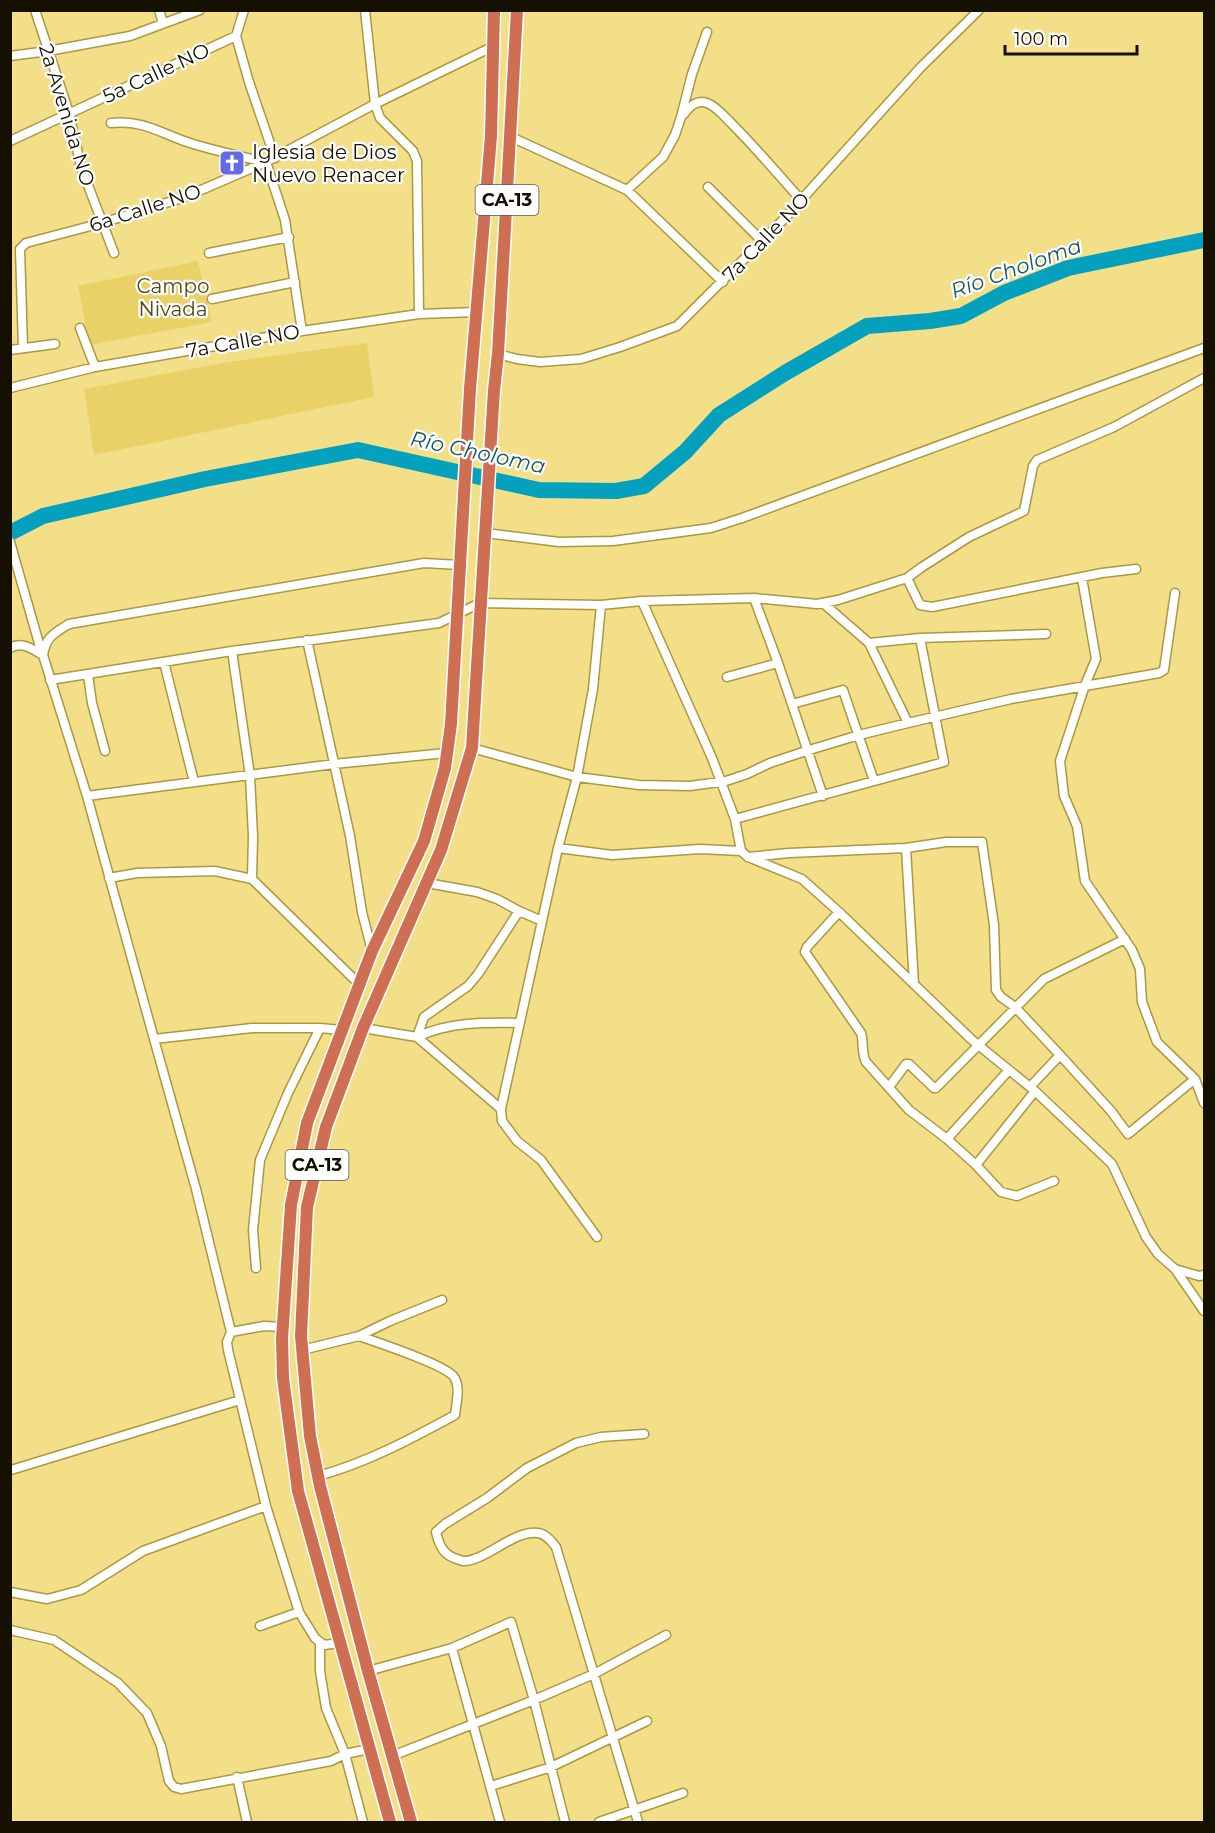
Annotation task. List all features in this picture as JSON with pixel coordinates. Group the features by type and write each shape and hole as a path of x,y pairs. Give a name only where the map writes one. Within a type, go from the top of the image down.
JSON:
{"highway":[{"name":"CA-13","path":"390,1822 298,1491 283,1378 283,1328 291,1205 307,1123 372,951 424,841 445,768 451,724 470,389 491,136 494,10"},
{"name":"CA-13","path":"411,1822 368,1671 318,1476 310,1436 302,1350 308,1207 326,1127 363,1028 441,850 472,748 498,354 517,10"}],"street":[{"name":"2a Avenida NO","path":"35,10 69,113 81,167 114,253"},
{"path":"159,10 163,23"},
{"path":"244,10 236,36 271,160 289,237 302,331"},
{"path":"365,10 375,104 380,118 412,152 417,161 419,314"},
{"name":"7a Calle NO","path":"498,354 540,362 581,359 677,326 723,282 801,200 921,67 979,10"},
{"path":"10,56 130,36 195,11"},
{"path":"627,190 663,157 675,135 692,74 707,32"},
{"name":"5a Calle NO","path":"10,141 236,36"},
{"name":"6a Calle NO","path":"23,348 20,249 26,243 102,223 185,197 271,160 375,104 494,46"},
{"path":"681,117 689,107 698,102 707,103 720,112 758,150 801,200"},
{"path":"111,123 142,124 190,143 271,160"},
{"path":"511,137 627,190 723,282"},
{"path":"708,187 762,241"},
{"path":"209,253 289,237"},
{"path":"212,299 295,282"},
{"name":"7a Calle NO","path":"10,388 95,368 302,331 419,314 477,312"},
{"path":"80,328 95,368"},
{"path":"10,350 55,344"},
{"path":"485,527 559,542 659,536 711,528 1204,348"},
{"path":"50,680 306,640 439,623 480,603 601,606 642,601 754,598 823,603 907,578 969,537 1024,511 1033,466 1037,460 1114,427 1204,378"},
{"path":"10,542 87,796 196,1189 231,1332 227,1342 266,1506 299,1612 315,1638 324,1645 340,1643"},
{"path":"43,655 45,642 69,624 424,563 460,565"},
{"path":"907,578 920,605 932,607 1102,573 1136,570"},
{"path":"1082,578 1096,659 1060,761 1064,796 1077,826 1085,881 1132,950 1140,969 1143,1002 1157,1042 1195,1079 1204,1102"},
{"path":"472,748 577,777 639,785 690,786 721,781 859,735 1085,685 1159,673 1164,670 1175,593"},
{"path":"754,598 823,796"},
{"path":"642,601 712,758 735,819 745,854"},
{"path":"823,603 869,644 908,723"},
{"path":"597,1237 542,1160 517,1141 502,1121 501,1109 558,848 577,777 593,689 601,606"},
{"path":"869,644 920,638 1046,634"},
{"path":"735,819 945,762 920,638"},
{"path":"306,640 351,836 362,912 372,951"},
{"path":"10,648 14,645 25,645 43,655"},
{"path":"232,651 250,776 253,836 252,879"},
{"path":"164,662 194,782"},
{"path":"727,677 778,663"},
{"path":"88,675 92,702 105,751"},
{"path":"792,704 843,690 874,781"},
{"path":"87,796 334,764 446,753"},
{"path":"558,848 612,855 700,849 745,854 906,848 946,842 982,842 994,925 996,990 1000,997 1015,1008 1060,1054 1128,1134 1195,1079"},
{"path":"906,848 914,984"},
{"path":"745,854 802,879 978,1045 1032,1089 1112,1164 1146,1237 1158,1254 1175,1269 1204,1311"},
{"path":"109,878 137,873 215,872 252,879 360,985"},
{"path":"427,883 497,898 542,921"},
{"path":"417,1037 424,1017 468,986 478,974 519,911"},
{"path":"839,912 805,952 861,1033 863,1056 866,1062 909,1110 947,1139 1001,1192 1017,1196 1054,1181"},
{"path":"889,1087 906,1064 909,1064 936,1088 1044,979 1125,939"},
{"path":"417,1037 430,1030 476,1023 519,1023"},
{"path":"154,1039 252,1028 341,1030"},
{"path":"363,1028 417,1037 501,1109"},
{"path":"256,1268 254,1230 260,1160 288,1093 320,1029"},
{"path":"976,1165 1060,1054"},
{"path":"947,1139 1009,1070"},
{"path":"1175,1269 1199,1276 1204,1275"},
{"path":"302,1350 359,1336 442,1300"},
{"path":"231,1332 264,1326 283,1328"},
{"path":"318,1476 342,1470 416,1436 455,1415 458,1385 454,1377 444,1369 359,1336"},
{"path":"11,1470 240,1400"},
{"path":"638,1822 556,1547 550,1539 538,1533 524,1533 474,1558 462,1561 448,1556 439,1546 436,1532 527,1468 576,1443 601,1437 644,1434"},
{"path":"10,1592 47,1599 81,1590 143,1551 266,1506"},
{"path":"260,1626 299,1612"},
{"path":"368,1671 452,1648 511,1622 534,1700 565,1822"},
{"path":"10,1630 54,1640 118,1683 147,1713 161,1746 170,1781 174,1787 181,1789 331,1761 345,1754 369,1749"},
{"path":"392,1756 594,1674 666,1635"},
{"path":"320,1641 320,1671 326,1708 345,1754 363,1822"},
{"path":"452,1648 500,1822"},
{"path":"491,1786 551,1767 647,1721"},
{"path":"237,1778 247,1822"},
{"path":"599,1822 683,1793"}],"green space":[{"name":"Campo Nivada","path":"198,261 212,322 90,345 78,286"},
{"path":"367,343 374,397 94,455 84,389 228,362"}],"waterway":[{"name":"Río Choloma","path":"10,533 43,516 205,479 358,450 539,490 616,491 644,486 685,452 719,415 785,373 867,326 961,316 1004,293 1068,268 1204,240"}],"place":[{"name":"Iglesia de Dios Nuevo Renacer","path":"232,163"}]}
